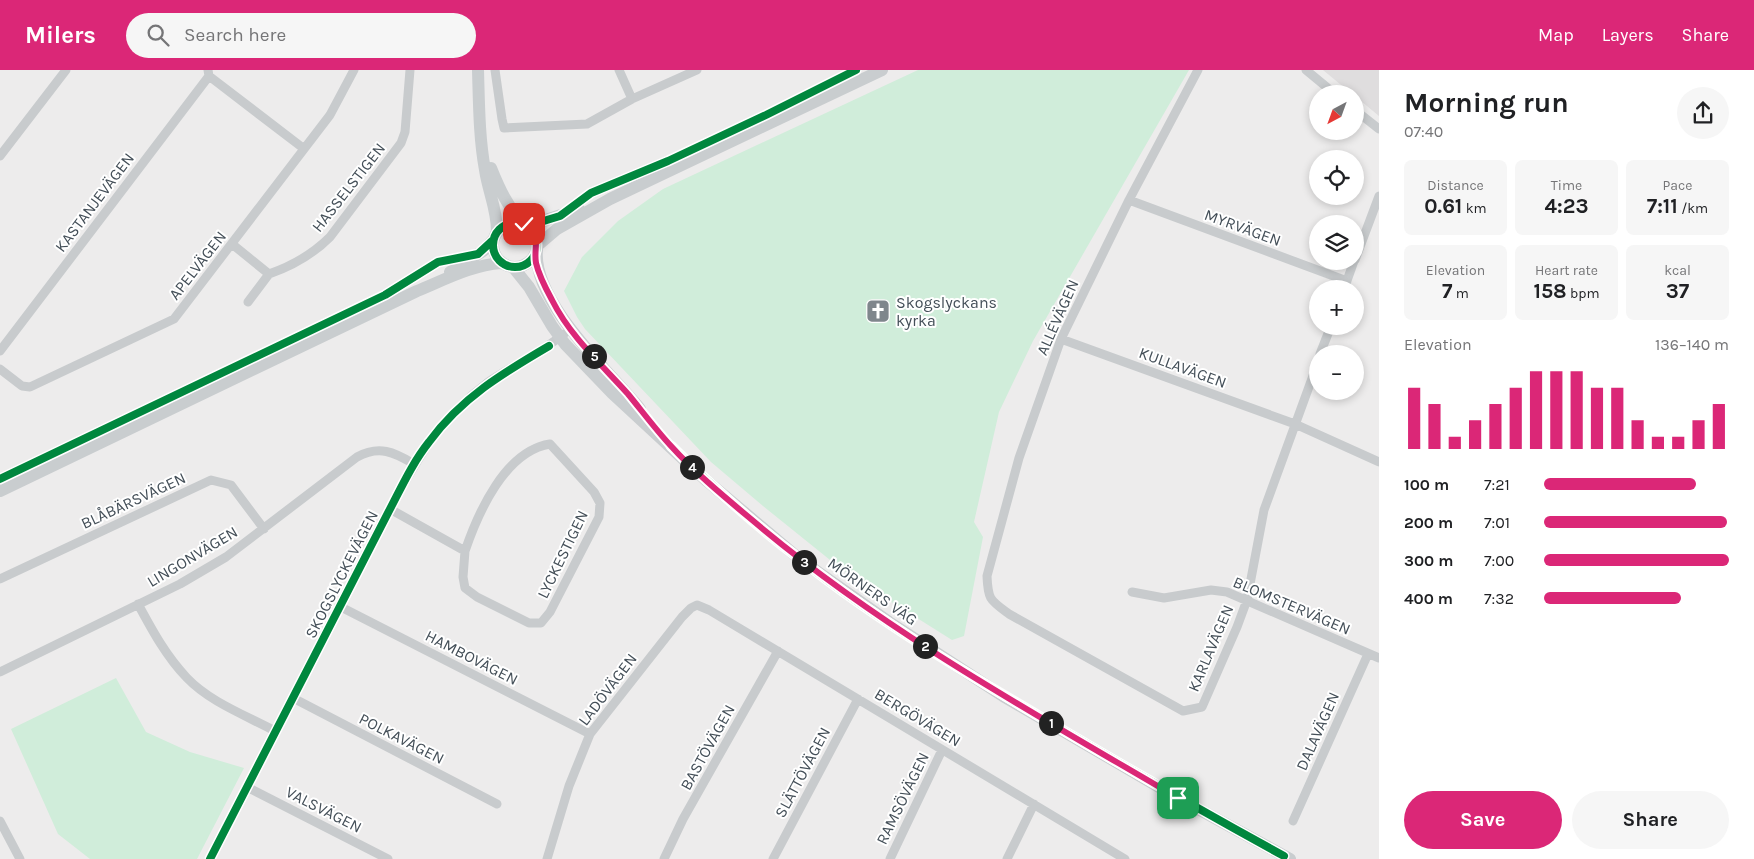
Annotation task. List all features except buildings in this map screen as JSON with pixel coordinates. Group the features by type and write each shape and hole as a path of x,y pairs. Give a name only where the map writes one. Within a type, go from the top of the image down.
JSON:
{"main road":[{"path":"478,70 479,116 485,171 494,206 494,254 507,265"},
{"path":"854,83 877,70"},
{"path":"0,492 417,291 491,264 526,264 532,259 537,248 564,225 610,199 882,70"},
{"path":"483,145 506,200 516,216 535,235 537,248"},
{"path":"417,291 483,251 507,223 537,224 610,199"},
{"name":"MÖRNERS VÄG","path":"537,248 536,261 542,279 552,301 570,329 671,446"},
{"name":"MÖRNERS VÄG","path":"507,265 529,287 560,337 612,393 707,481 802,561 889,622 1004,696 1178,798 1288,858"}],"street":[{"path":"0,156 66,70"},
{"name":"APELVÄGEN","path":"0,370 22,386 30,387 174,319 330,115 354,70"},
{"name":"HASSELSTIGEN","path":"269,274 305,257 330,238 401,143 405,132 410,70"},
{"path":"495,70 504,128 587,124 632,99 698,70"},
{"path":"619,70 632,99"},
{"name":"ALLÉVÄGEN","path":"988,592 987,576 1019,458 1061,339 1129,200 1198,70"},
{"path":"1306,70 1324,85"},
{"path":"208,73 303,148"},
{"name":"KASTANJEVÄGEN","path":"0,351 208,73"},
{"path":"1364,117 1379,129"},
{"path":"1364,236 1379,196"},
{"name":"MYRVÄGEN","path":"1129,200 1333,280"},
{"path":"232,244 269,274 248,302"},
{"name":"SKOGSLYCKEVÄGEN","path":"210,859 414,464 439,428 470,398 488,383 549,346 570,329"},
{"name":"KULLAVÄGEN","path":"1061,339 1295,424 1379,462"},
{"name":"KARLAVÄGEN","path":"988,592 992,602 1009,614 1183,711 1202,707 1237,628 1247,600 1264,510 1309,386"},
{"name":"LYCKESTIGEN","path":"550,444 594,492 600,503 599,517 550,612 541,623 529,622 477,597 465,588 463,577 465,550 485,501 511,466 537,446 550,444"},
{"name":"LINGONVÄGEN","path":"0,672 180,584 226,557 364,453 372,450 388,452 414,464"},
{"name":"BLÅBÄRSVÄGEN","path":"0,579 211,480 231,485 264,529"},
{"path":"390,509 465,550"},
{"name":"BLOMSTERVÄGEN","path":"1132,592 1164,598 1211,590 1227,592 1379,658"},
{"path":"138,604 160,646 187,678 215,699 275,731"},
{"name":"HAMBOVÄGEN","path":"339,606 590,734"},
{"name":"LADÖVÄGEN","path":"547,859 569,786 590,734 682,617 694,606"},
{"name":"BERGÖVÄGEN","path":"694,606 701,606 709,610 1124,859"},
{"name":"BASTÖVÄGEN","path":"664,859 683,819 778,651"},
{"name":"DALAVÄGEN","path":"1293,821 1368,654"},
{"name":"POLKAVÄGEN","path":"293,698 497,804"},
{"name":"SLÄTTÖVÄGEN","path":"773,859 858,699"},
{"name":"RAMSÖVÄGEN","path":"890,859 942,750"},
{"name":"VALSVÄGEN","path":"247,787 388,859"},
{"path":"1007,859 1034,804"},
{"path":"0,821 20,859"}],"shaded area":[{"path":"1323,70 1379,70 1379,116 1364,104 1364,85 1341,85"}],"green space":[{"path":"918,70 1189,70 1033,341 999,412 974,522 983,537 964,636 952,640 840,568 711,462 585,329 564,291 582,257 618,221 663,189"},
{"path":"116,678 146,732 190,752 244,768 197,859 90,859 58,834 11,729"}],"cycle path":[{"path":"526,225 560,216 591,193 668,161 856,70"},
{"path":"519,223 531,229 536,236 537,245 536,254 531,261 524,266 511,267 503,264 496,257 493,241 496,233 503,226 519,223"},
{"path":"0,479 385,295 438,262 478,254 492,241"},
{"path":"210,859 403,483 418,458 441,426 469,399 515,366 549,346"},
{"path":"671,446 767,533 863,606 961,669 1028,709 1284,856"}],"place":[{"name":"Skogslyckans kyrka","path":"878,311"}],"route":[{"path":"524,224 535,235 537,243 536,261 539,273 552,301 570,329 629,395 671,446 707,481 802,561 889,622 1004,696 1178,798"}]}
